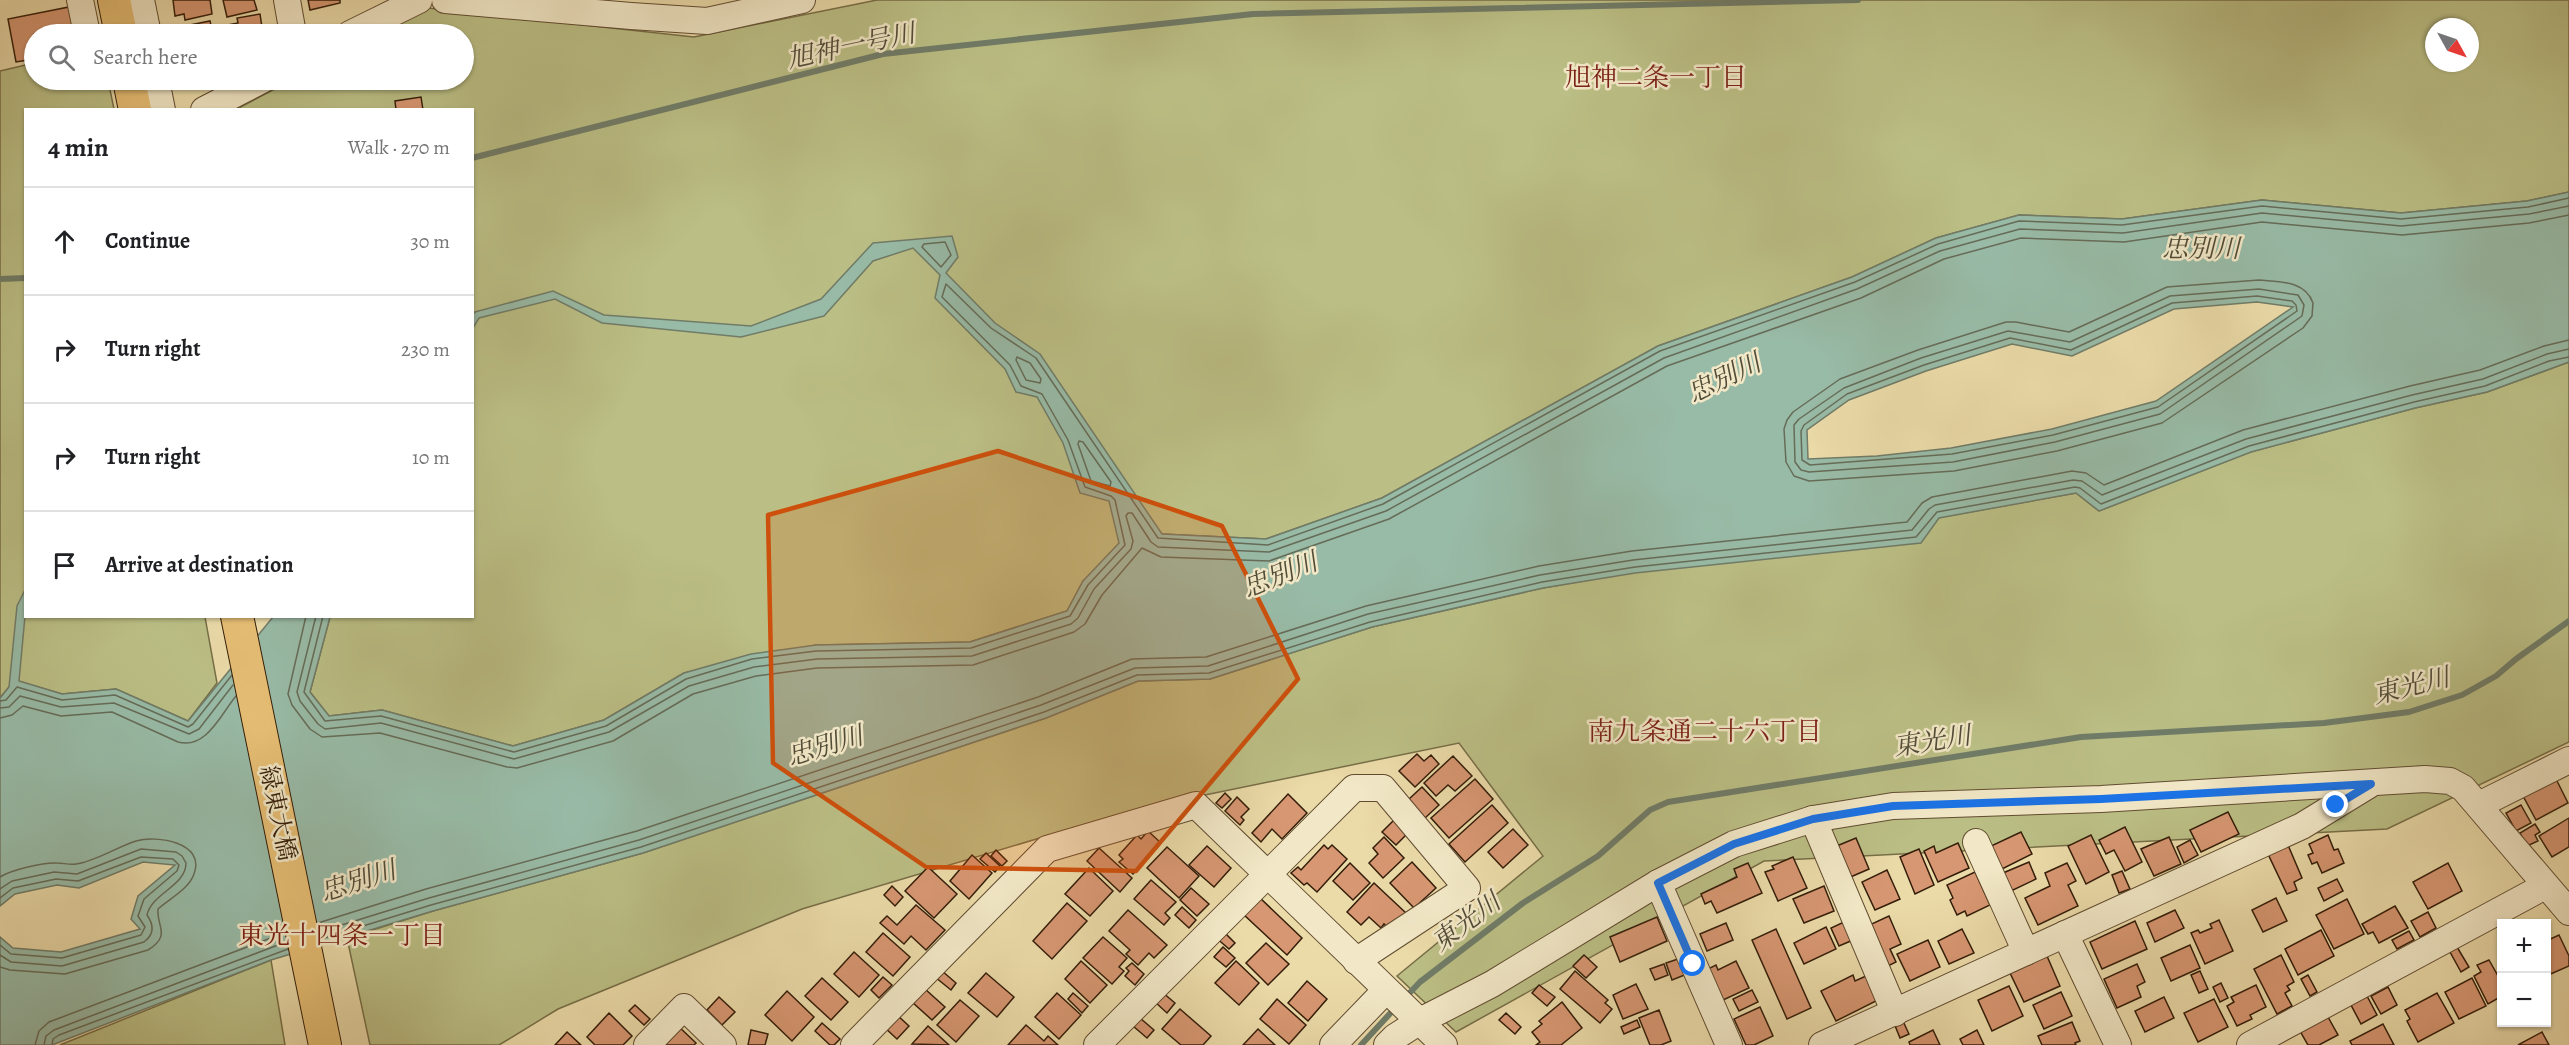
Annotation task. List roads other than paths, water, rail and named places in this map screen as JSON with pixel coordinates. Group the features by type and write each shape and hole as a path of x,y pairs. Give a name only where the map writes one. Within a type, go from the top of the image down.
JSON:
{"main road":[{"path":"114,0 119,24"},
{"path":"131,90 135,108"},
{"name":"緑東大橋","path":"237,618 325,1045"}],"street":[{"path":"80,0 85,24"},
{"path":"141,0 146,24"},
{"path":"287,0 291,24"},
{"path":"370,24 419,0"},
{"path":"446,0 707,21 801,0"},
{"path":"158,90 162,108"},
{"path":"208,108 243,90"},
{"path":"2479,805 2569,760"},
{"path":"1333,1045 1401,1005 1492,984 1658,883 1734,844 1813,819 1893,806 2101,799 2425,779 2450,782 2463,788 2479,805 2568,910"},
{"path":"1822,1045 2302,826 2371,784"},
{"path":"1098,1045 1354,788 1383,789 1467,888 1356,961"},
{"path":"854,1045 1047,849 1196,805 1444,1045"},
{"path":"1813,819 1895,1012"},
{"path":"1976,842 2026,952"},
{"path":"1658,883 1729,1045"},
{"path":"2250,1045 2546,886"},
{"path":"2065,934 2118,1045"},
{"path":"1387,1045 1395,1037 1401,1005"},
{"path":"647,1045 684,1007 723,1045"}],"water":[{"name":"忠別川","path":"2569,192 2569,362 2487,392 2415,408 2251,452 2099,511 2076,493 1939,518 1921,543 1635,573 1543,588 1372,627 1210,679 1138,681 1046,718 643,853 433,911 271,960 52,1045 0,1045 0,937 13,948 61,952 140,929 131,919 138,896 175,865 143,862 79,888 57,885 15,894 0,906 0,698 9,687 17,606 24,592 25,618 19,681 62,694 116,689 188,721 272,618 330,618 310,692 329,716 382,710 513,746 604,720 684,673 751,654 816,645 970,642 1067,611 1083,581 1119,543 1109,501 1080,493 1063,443 1037,397 1016,392 1005,369 935,298 940,275 913,248 873,261 824,316 741,337 602,323 555,299 479,318 474,326 475,312 553,291 604,315 751,326 821,299 873,243 952,236 958,257 946,273 995,323 1040,354 1162,534 1266,539 1382,498 1658,346 1852,277 1936,238 2019,215 2122,219 2262,200 2401,213 2527,201","holes":["2257,302 2293,307 2156,401 2052,429 1951,448 1877,456 1808,459 1807,430 1849,400 1926,371 2012,344 2072,356 2174,309"]}],"waterway":[{"name":"旭神一号川","path":"474,157 883,54 1253,14 1858,0"},
{"name":"旭神一号川","path":"0,279 24,278"},
{"name":"東光川","path":"1404,999 1420,982 1523,903 1598,856 1650,810 1668,802 2081,737 2324,723 2409,712 2462,695 2496,676 2569,621"},
{"name":"東光川","path":"1361,1045 1397,1006"}],"district":[{"name":"旭神二条一丁目","path":"1656,77"},
{"name":"南九条通二十六丁目","path":"1705,731"},
{"name":"東光十四条一丁目","path":"342,935"}]}
